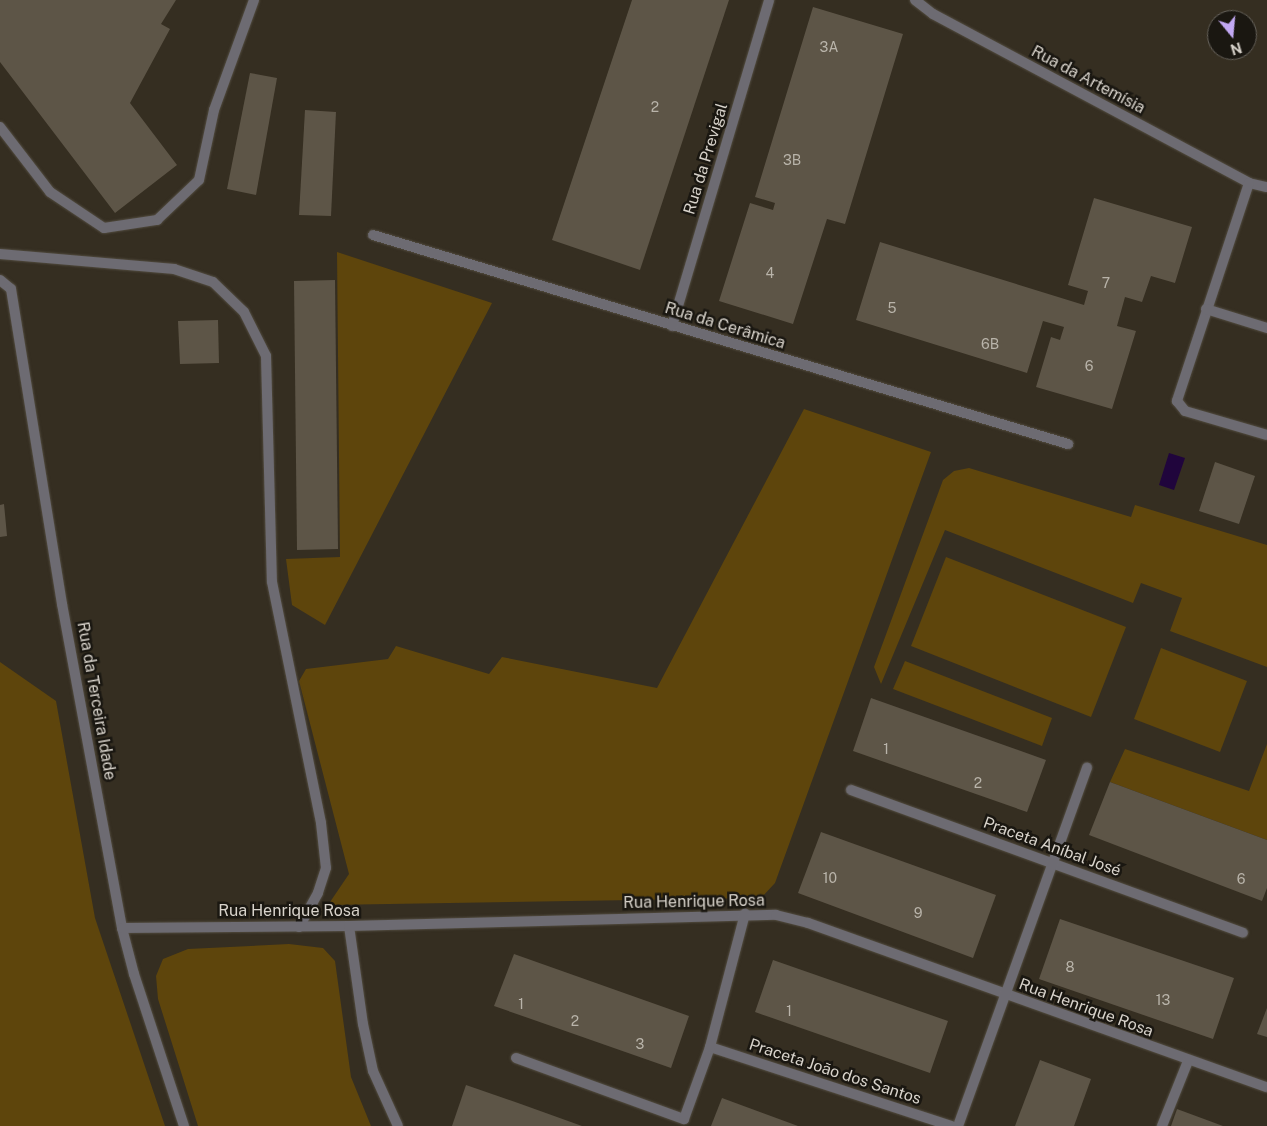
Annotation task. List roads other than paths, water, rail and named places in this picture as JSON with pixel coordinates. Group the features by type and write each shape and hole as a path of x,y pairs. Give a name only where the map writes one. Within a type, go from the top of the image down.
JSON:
{"street":[{"path":"0,127 50,192 104,228 157,220 199,180 214,110 254,0"},
{"name":"Rua da Previgal","path":"672,326 769,0"},
{"name":"Rua da Artemísia","path":"915,0 933,14 1249,183 1267,187"},
{"path":"1249,183 1177,396 1178,405 1185,411 1267,435"},
{"name":"Rua da Cerâmica","path":"373,235 1068,444"},
{"path":"0,254 174,269 213,282 244,312 266,356 272,582 321,823 326,868 318,893 299,927"},
{"name":"Rua da Terceira Idade","path":"0,280 11,289 61,597 122,928 134,974 184,1126"},
{"path":"1206,309 1267,328"},
{"path":"958,1126 1087,768"},
{"name":"Praceta Aníbal José","path":"851,790 1242,933"},
{"path":"516,1058 684,1119 710,1047 745,914"},
{"name":"Rua Henrique Rosa","path":"122,928 299,927 745,914 776,915 808,923 1188,1061 1267,1087"},
{"path":"349,926 363,1024 373,1071 398,1126"},
{"name":"Praceta João dos Santos","path":"710,1047 951,1126"},
{"path":"1162,1126 1188,1061"}]}
